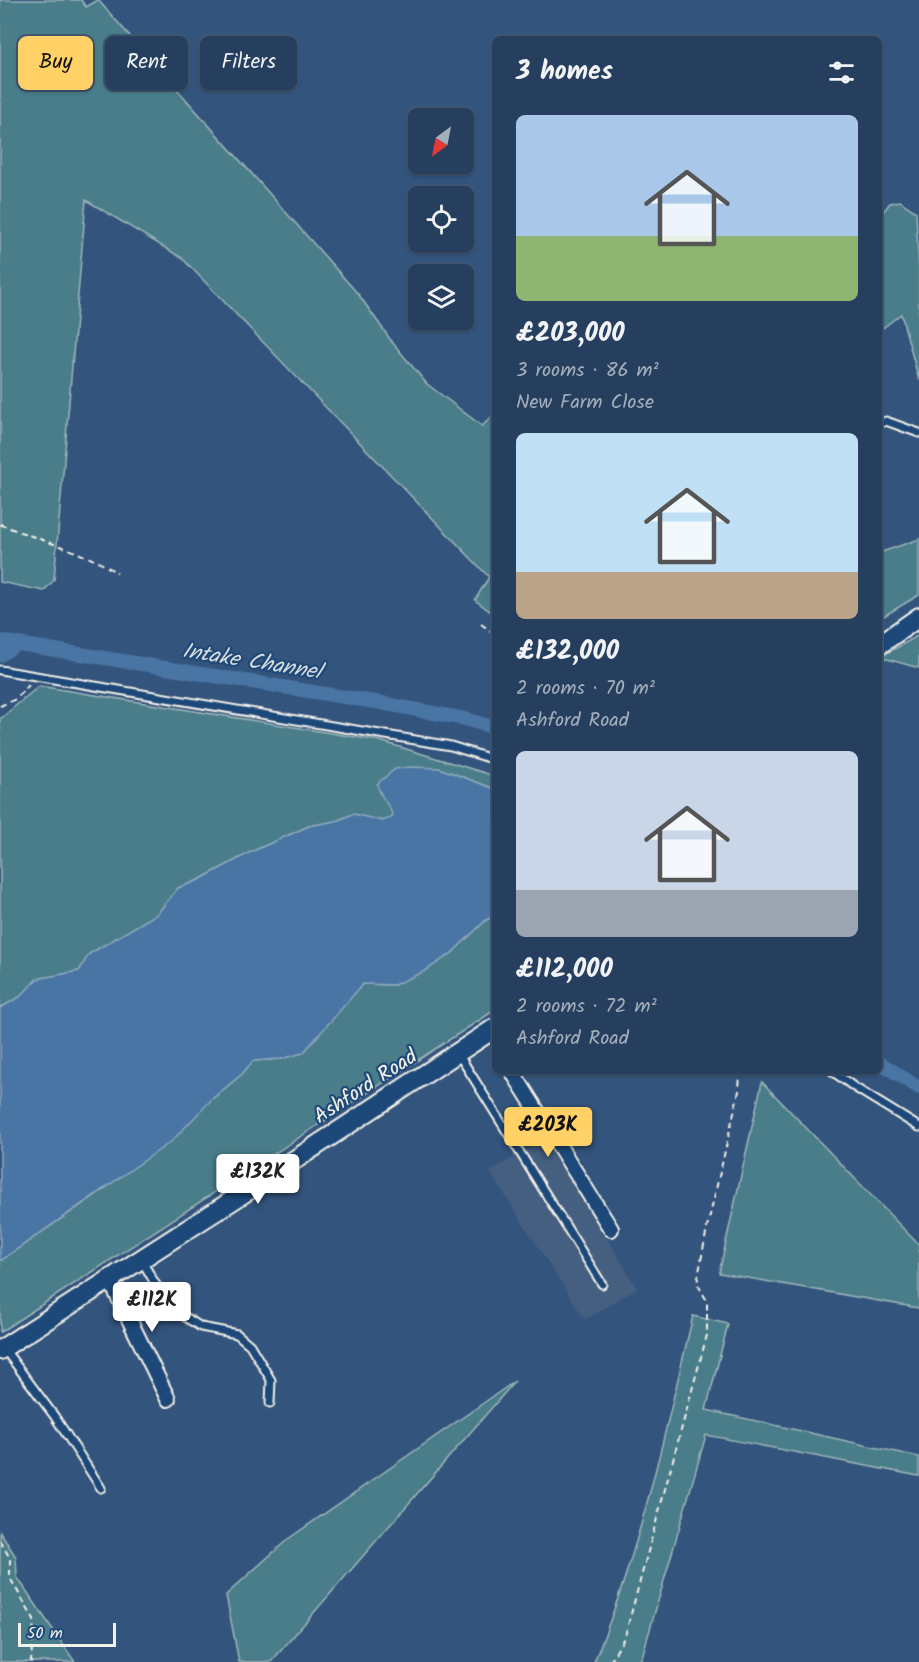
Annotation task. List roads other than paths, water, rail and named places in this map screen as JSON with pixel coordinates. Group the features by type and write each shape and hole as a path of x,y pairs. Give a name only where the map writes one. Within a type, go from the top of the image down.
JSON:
{"main road":[{"path":"882,643 919,617"},
{"name":"Ashford Road","path":"2,1349 458,1052 492,1035"}],"street":[{"path":"514,1074 611,1229"},
{"path":"110,1280 160,1374 168,1399"}],"lane":[{"path":"882,422 886,421 919,433"},
{"path":"0,670 451,746 492,759"},
{"path":"458,1052 602,1284"},
{"path":"836,1074 919,1126"},
{"path":"141,1260 156,1286 185,1317 201,1327 237,1334 249,1345 272,1380 270,1403"},
{"path":"2,1349 16,1362 101,1488"}],"waterway":[{"name":"Intake Channel","path":"0,641 381,703 465,719 492,727"},
{"path":"0,655 17,644"},
{"name":"Intake Channel","path":"882,1064 919,1088"}]}
